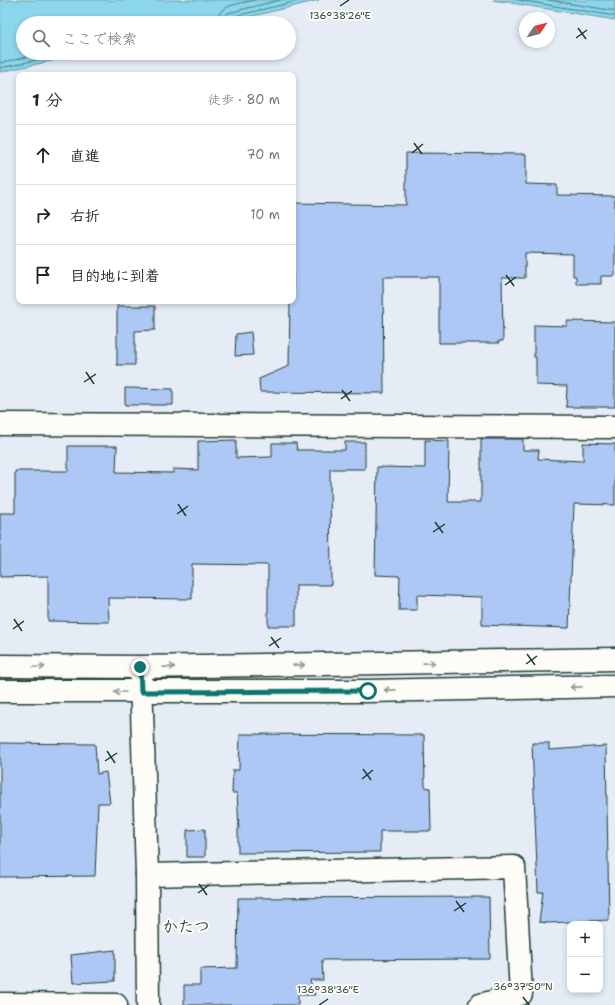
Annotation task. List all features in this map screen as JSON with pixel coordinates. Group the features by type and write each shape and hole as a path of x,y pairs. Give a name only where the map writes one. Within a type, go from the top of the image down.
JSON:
{"street":[{"path":"0,424 615,427"},
{"path":"0,666 140,667 615,659"},
{"path":"140,667 147,875 148,1005"},
{"path":"0,691 360,691 615,686"},
{"path":"147,875 514,867 521,994 480,1005"},
{"path":"0,1004 116,1005"}],"water":[{"path":"0,0 319,0 253,16 16,16 16,60 56,60 0,72"},
{"path":"493,0 615,0 615,20"}],"building":[{"path":"406,153 526,154 526,184 557,185 557,195 615,196 615,276 601,276 601,284 576,284 576,276 573,276 573,254 525,253 525,278 502,278 503,341 499,341 499,343 439,343 439,277 383,277 384,393 260,392 259,379 289,366 290,304 296,304 296,203 406,205"},
{"path":"117,306 155,306 155,330 135,331 135,365 117,365"},
{"path":"567,321 615,322 615,407 566,407 567,386 536,385 534,325 567,326"},
{"path":"251,332 253,355 235,356 236,334"},
{"path":"125,388 173,389 173,405 125,405"},
{"path":"481,439 523,439 523,450 539,450 538,459 583,461 583,443 615,444 615,505 574,504 569,628 482,625 482,597 417,595 417,610 399,610 400,576 375,575 377,467 425,468 425,440 449,441 448,502 481,502"},
{"path":"236,440 236,458 272,457 272,443 296,443 297,450 345,450 345,442 365,442 365,469 330,469 331,585 296,585 296,626 268,626 268,565 192,564 192,599 108,598 109,622 48,621 48,576 0,577 0,513 15,513 15,471 68,471 68,446 117,446 116,472 173,473 173,469 198,470 198,441"},
{"path":"240,734 424,735 425,787 430,788 431,831 380,831 380,852 238,853 239,829 237,793 232,793 233,770 239,770"},
{"path":"0,743 95,744 97,774 106,772 110,803 98,803 95,876 0,877"},
{"path":"532,743 549,743 549,750 606,746 609,920 548,923 539,922 543,892 538,892"},
{"path":"205,829 205,857 187,857 187,830"},
{"path":"489,897 490,959 322,960 323,980 310,980 315,995 298,995 298,1005 184,1005 184,985 200,985 200,969 237,968 238,898"},
{"path":"115,950 115,981 73,983 71,955"}],"district":[{"name":"かたつ","path":"186,926"}],"route":[{"path":"140,667 141,692 368,691"}]}
